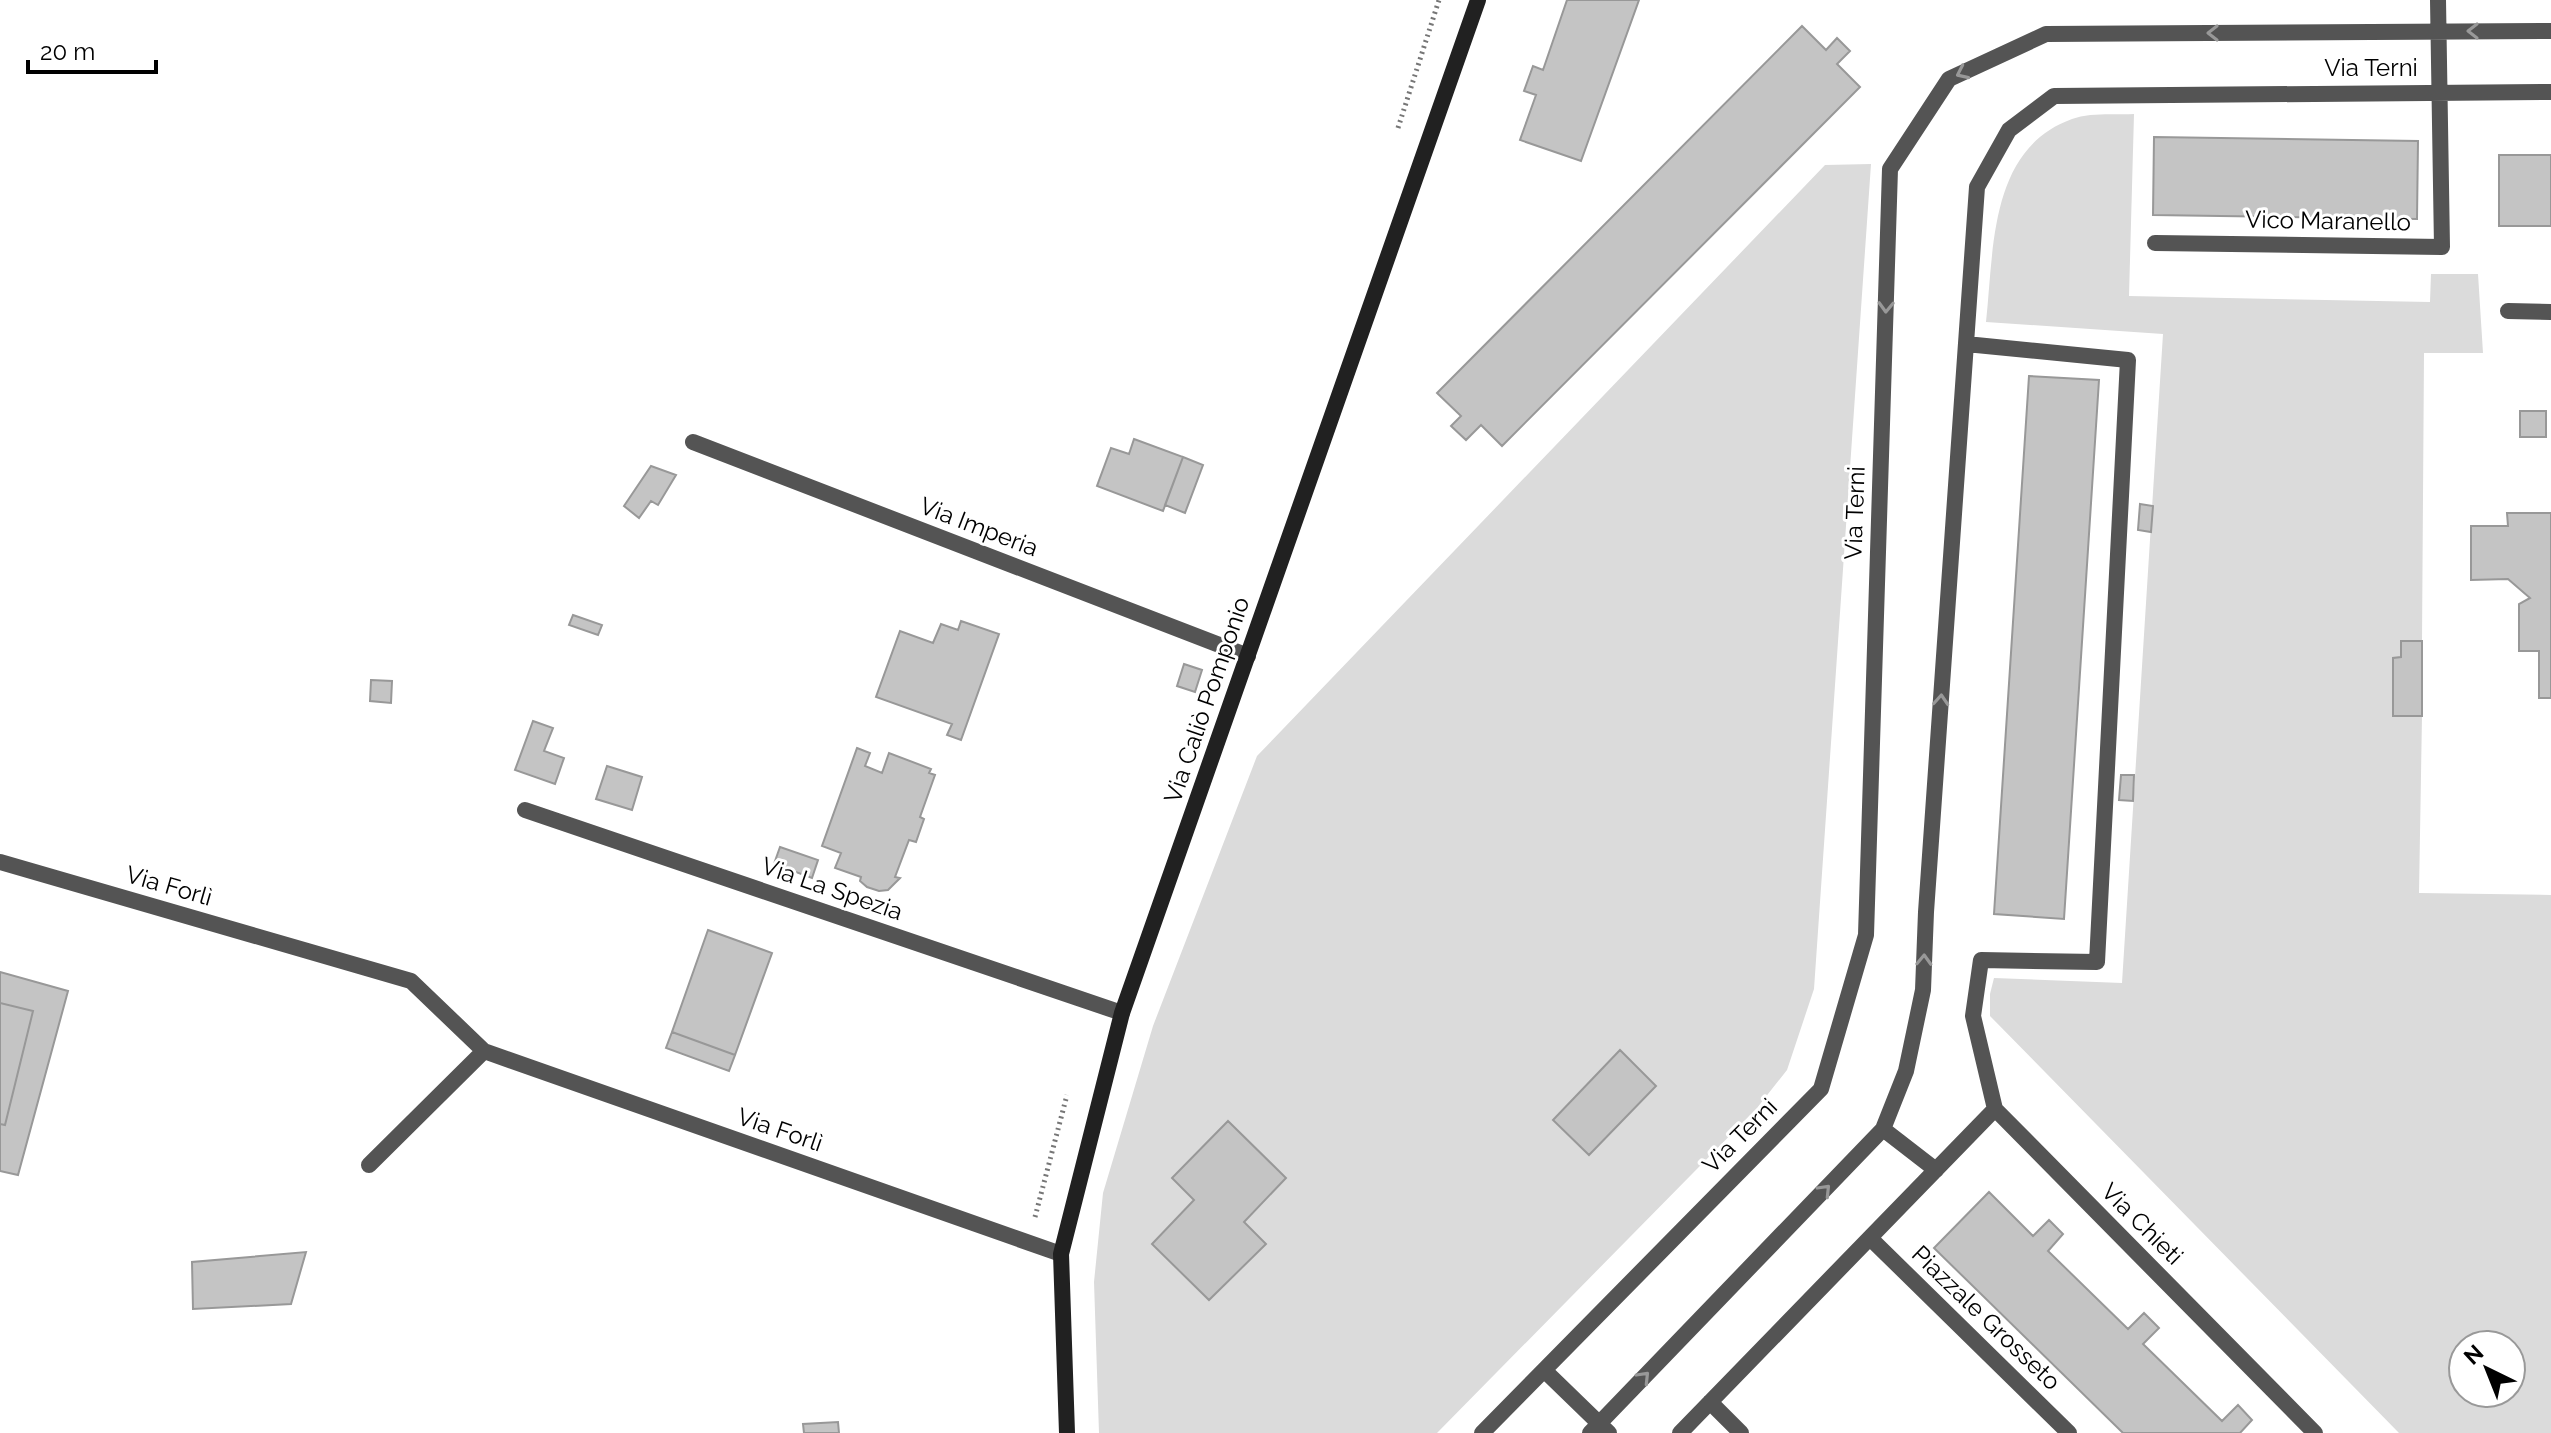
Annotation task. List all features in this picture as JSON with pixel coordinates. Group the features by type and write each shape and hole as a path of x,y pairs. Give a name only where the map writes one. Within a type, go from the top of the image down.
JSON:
{"street":[{"name":"Via Caliò Pomponio","path":"1067,1433 1061,1254 1122,1013 1478,0"},
{"path":"2438,0 2440,92"},
{"name":"Via Terni","path":"1482,1433 1821,1089 1866,935 1890,169 1949,79 2046,34 2551,31"},
{"name":"Vico Maranello","path":"2155,243 2442,247 2440,92"},
{"name":"Via Terni","path":"1599,1430 1883,1129 1906,1071 1923,990 1977,187 2009,130 2054,96 2551,92"},
{"path":"2508,311 2551,312"},
{"path":"1680,1433 1995,1109 1973,1016 1981,960 2097,962 2128,360 1966,344"},
{"name":"Via Imperia","path":"693,442 1248,656"},
{"name":"Via La Spezia","path":"525,810 1122,1013"},
{"name":"Via Forlì","path":"0,862 411,981 484,1051 1061,1254"},
{"path":"369,1165 484,1051"},
{"name":"Via Chieti","path":"1995,1109 2315,1433"},
{"path":"1883,1129 1936,1170"},
{"name":"Piazzale Grosseto","path":"1870,1238 2069,1433"},
{"path":"1544,1370 1599,1430"},
{"path":"1710,1402 1741,1433"}],"shaded area":[{"path":"2134,114 2129,296 2430,302 2431,274 2478,274 2483,353 2424,353 2422,641 2401,657 2393,658 2393,715 2422,716 2419,893 2551,895 2551,1433 2399,1433 1990,1016 1994,978 2122,983 2163,334 1986,322 1995,234 2010,177 2025,153 2045,133 2072,119"},
{"path":"1871,164 1814,989 1787,1070 1757,1108 1437,1433 1099,1433 1094,1282 1103,1193 1153,1026 1257,756 1825,165"}],"building":[{"path":"1567,0 1639,0 1581,161 1520,140 1536,95 1524,91 1533,66 1543,70"},
{"path":"1802,26 1826,50 1837,38 1850,51 1837,64 1860,87 1502,446 1481,425 1466,440 1451,426 1461,416 1437,393"},
{"path":"2154,137 2418,141 2417,219 2153,215"},
{"path":"2499,155 2551,155 2551,226 2499,226"},
{"path":"2029,376 2099,380 2064,919 1994,914"},
{"path":"2520,411 2546,411 2546,437 2520,437"},
{"path":"1134,439 1183,457 1163,511 1097,486 1111,448 1129,454"},
{"path":"1183,457 1203,465 1185,513 1165,505"},
{"path":"651,466 676,475 658,505 651,501 639,518 624,506"},
{"path":"2140,504 2153,506 2151,532 2138,530"},
{"path":"2507,513 2551,513 2551,698 2539,698 2539,651 2519,651 2519,604 2530,598 2508,579 2471,580 2471,526 2508,526"},
{"path":"573,615 602,625 598,635 569,625"},
{"path":"961,621 999,634 961,740 947,735 952,724 876,697 900,631 933,643 941,624 958,630"},
{"path":"2401,641 2422,641 2422,716 2393,716 2393,658 2401,657"},
{"path":"1184,664 1202,670 1195,692 1177,686"},
{"path":"371,680 392,681 391,703 370,701"},
{"path":"533,721 553,728 544,751 564,758 555,784 515,770"},
{"path":"857,748 870,753 865,766 882,773 889,753 931,769 929,773 935,775 920,817 924,819 916,842 909,840 895,877 900,878 888,890 867,887 860,881 861,877 835,868 841,853 822,846"},
{"path":"607,766 642,777 632,810 596,799"},
{"path":"2121,775 2134,775 2133,801 2119,800"},
{"path":"780,847 818,860 812,878 774,864"},
{"path":"708,930 772,953 735,1055 672,1032"},
{"path":"0,972 68,991 18,1175 0,1171 0,1124 5,1125 33,1011 0,1003"},
{"path":"0,1003 33,1011 5,1125 0,1124"},
{"path":"672,1032 735,1055 729,1071 666,1048"},
{"path":"1620,1050 1656,1086 1589,1155 1553,1120"},
{"path":"1228,1121 1286,1178 1244,1222 1266,1244 1209,1300 1152,1244 1194,1200 1172,1178"},
{"path":"1989,1192 2033,1236 2049,1220 2063,1234 2048,1251 2128,1329 2144,1313 2159,1328 2143,1344 2222,1421 2238,1405 2252,1420 2240,1433 2123,1433 1934,1248"},
{"path":"306,1252 291,1304 193,1309 192,1262"},
{"path":"838,1422 839,1433 804,1433 803,1424"}]}
